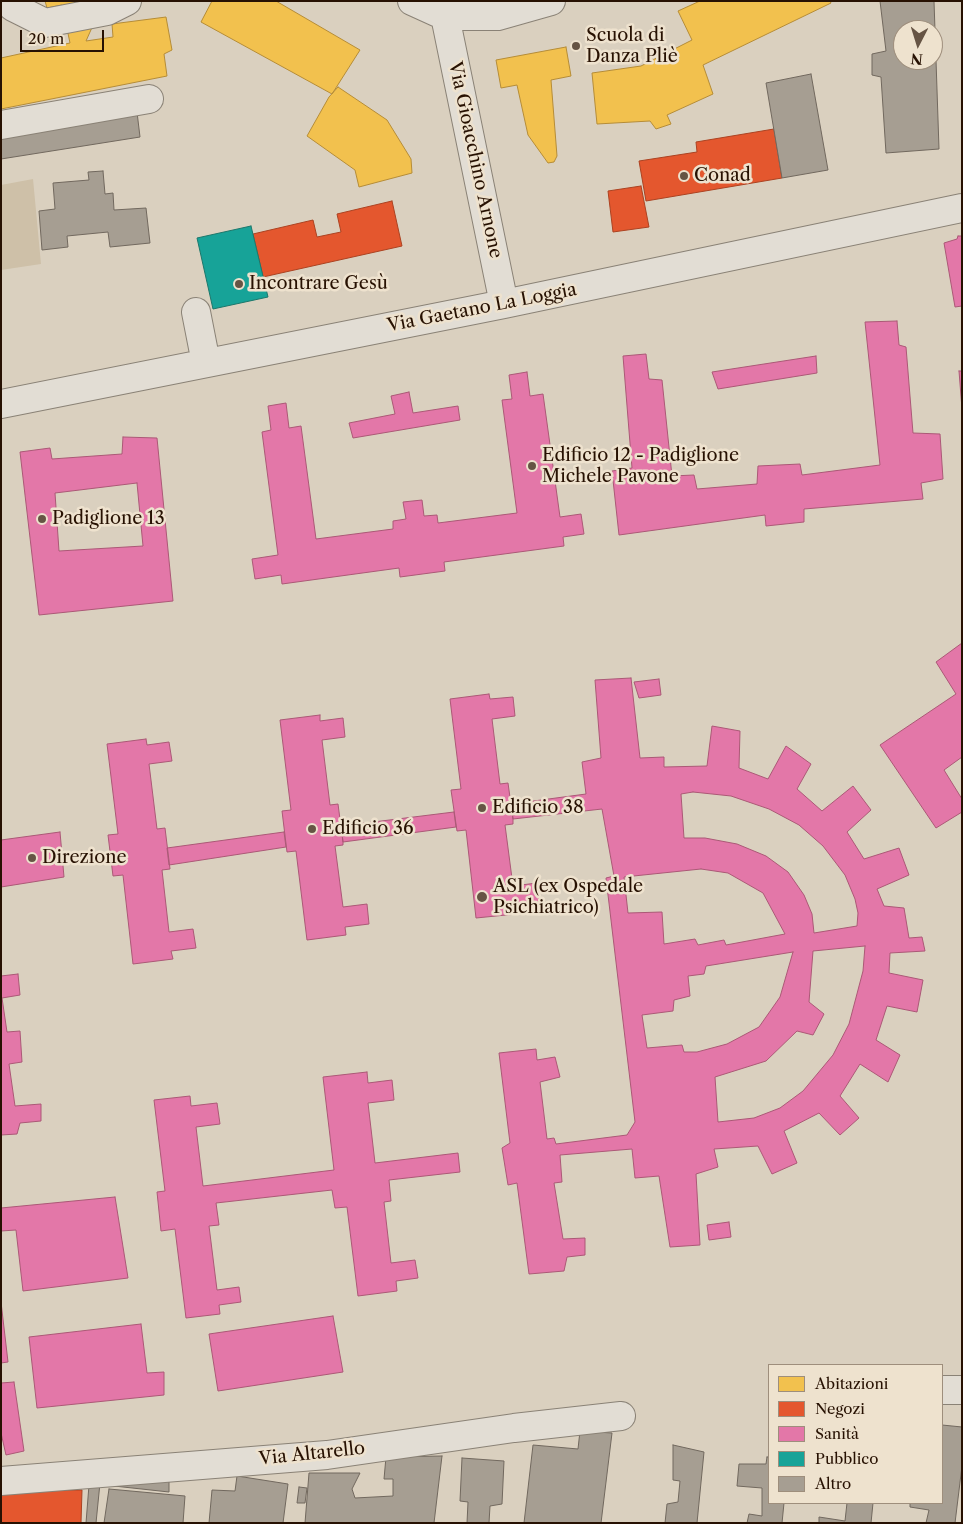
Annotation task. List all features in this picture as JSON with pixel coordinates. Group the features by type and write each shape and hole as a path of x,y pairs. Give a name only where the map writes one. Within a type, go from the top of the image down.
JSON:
{"street":[{"path":"9,6 45,23 107,12 127,1"},
{"path":"412,1 445,16 498,16 551,1"},
{"name":"Via Gioacchino Arnone","path":"445,16 504,304"},
{"path":"1,125 149,99"},
{"name":"Via Gaetano La Loggia","path":"1,404 504,304 962,208"},
{"path":"196,312 206,363"},
{"path":"943,1390 962,1390"},
{"name":"Via Altarello","path":"1,1481 327,1455 514,1428 622,1416"}],"shaded area":[{"path":"33,179 41,264 1,270 1,185"}],"building: Abitazioni":[{"path":"45,1 95,1 98,14 86,41 113,37 112,24 166,17 172,50 164,54 167,76 1,109 1,58 70,43 62,5 47,8"},
{"path":"212,1 276,1 360,50 332,94 201,22"},
{"path":"700,1 830,1 831,3 703,65 713,94 667,115 671,124 656,129 650,121 597,124 592,73 641,66 692,40 678,11"},
{"path":"566,47 571,76 551,80 557,156 554,162 548,163 528,135 517,85 501,88 496,60"},
{"path":"338,87 387,120 411,159 412,173 359,187 355,170 307,136 329,97"}],"building: Negozi":[{"path":"774,129 782,178 646,201 639,161 697,152 696,142"},
{"path":"641,186 649,227 613,232 608,191"},
{"path":"392,201 402,246 263,277 253,234 313,220 317,237 341,232 337,214"},
{"path":"1,1490 82,1490 81,1523 1,1523"}],"building: Sanità":[{"path":"958,236 962,236 962,306 955,307 944,243 957,239"},
{"path":"897,321 899,345 906,347 913,433 940,434 943,479 921,483 923,499 804,509 804,522 766,526 765,515 619,535 612,471 632,468 623,356 646,354 649,379 662,380 672,476 694,475 697,489 757,484 758,466 800,464 802,475 880,465 865,322"},
{"path":"816,356 817,373 718,389 712,372"},
{"path":"959,371 962,371 962,409"},
{"name":"Edificio 12 - Padiglione Michele Pavone","path":"527,372 530,396 543,394 560,517 581,514 584,534 563,537 564,546 444,562 445,571 400,577 399,568 282,584 281,575 255,579 252,559 278,555 262,432 271,430 268,406 286,403 289,428 301,426 316,539 393,529 393,521 406,519 403,502 422,500 424,516 437,515 438,523 517,513 502,400 512,399 509,375"},
{"path":"409,392 413,413 458,406 460,420 353,438 349,423 395,414 391,396"},
{"name":"Padiglione 13","path":"123,437 157,438 173,601 39,615 20,452 50,448 52,459 122,454","holes":["137,483 143,546 59,551 55,493"]},
{"path":"962,643 962,757 944,770 962,799 962,812 936,828 880,745 956,694 936,662"},
{"path":"631,678 640,758 664,757 664,767 707,766 712,726 740,731 739,768 768,779 786,746 811,764 797,789 822,811 853,786 871,810 847,832 864,859 899,848 909,875 877,889 884,906 904,908 909,938 922,937 925,951 890,953 889,973 923,980 917,1012 887,1006 876,1040 900,1055 888,1082 860,1064 840,1096 859,1118 840,1135 819,1113 784,1131 797,1163 772,1174 758,1146 714,1149 718,1167 696,1174 700,1245 670,1247 659,1176 635,1178 632,1149 560,1155 562,1182 554,1183 563,1239 585,1238 585,1255 567,1257 564,1271 529,1274 517,1183 508,1185 502,1148 510,1143 499,1053 536,1049 537,1060 555,1057 560,1077 540,1082 547,1139 554,1138 556,1144 627,1135 635,1122 606,878 614,876 602,809 513,819 511,804 586,794 582,762 601,758 595,680","holes":["693,792 731,796 769,809 799,825 823,846 845,875 855,899 858,913 857,926 814,933 812,914 804,895 788,872 766,856 737,844 705,838 684,838 681,794","701,869 728,873 763,893 785,934 726,945 724,940 698,945 695,939 664,944 662,912 628,913 624,877","865,946 863,971 849,1024 833,1055 803,1091 780,1108 754,1118 718,1122 715,1077 766,1061 797,1031 813,1035 824,1014 809,1002 813,951","793,952 780,997 759,1027 727,1044 697,1052 684,1052 682,1045 647,1048 642,1015 673,1011 674,1000 690,996 688,976 704,974 706,966"]},
{"path":"659,679 661,695 639,698 634,682"},
{"name":"Edificio 38","path":"489,694 490,699 513,697 515,716 492,719 500,784 508,783 513,819 513,824 505,825 513,886 537,883 539,903 515,906 516,914 476,918 466,830 457,831 451,790 461,789 450,699"},
{"name":"Edificio 36","path":"320,715 320,721 343,718 345,737 322,740 330,805 338,804 343,842 343,845 335,846 343,907 367,904 369,924 345,927 346,935 307,940 296,851 287,852 282,811 291,810 280,720"},
{"path":"146,739 147,745 169,742 172,761 149,764 157,829 165,828 170,869 162,870 169,932 193,929 196,948 171,951 173,959 133,964 123,875 113,876 108,835 118,834 107,744"},
{"path":"454,812 456,827 343,842 341,826"},
{"name":"Direzione","path":"60,832 64,877 1,887 1,840"},
{"path":"284,832 286,847 169,865 167,848"},
{"path":"18,974 20,995 2,998 7,1032 20,1031 22,1062 9,1064 15,1106 41,1104 41,1121 20,1123 17,1134 1,1135 1,976"},
{"path":"367,1072 368,1083 392,1080 394,1100 368,1103 375,1163 458,1153 460,1172 389,1180 391,1201 384,1202 391,1263 415,1260 418,1278 396,1281 397,1291 358,1296 347,1207 335,1208 332,1190 216,1203 219,1225 209,1226 217,1290 239,1287 241,1302 219,1305 220,1314 186,1318 175,1229 161,1231 157,1192 165,1191 154,1100 190,1096 191,1106 217,1103 220,1124 196,1127 203,1186 334,1170 323,1077"},
{"path":"115,1197 128,1278 23,1291 16,1230 1,1231 1,1208"},
{"path":"729,1222 731,1237 709,1240 707,1225"},
{"path":"1,1302 8,1362 1,1363"},
{"path":"333,1316 343,1372 218,1391 209,1334"},
{"path":"141,1324 147,1373 164,1372 164,1395 37,1408 29,1337"},
{"path":"14,1382 24,1451 6,1455 1,1433 1,1383"}],"building: Pubblico":[{"path":"251,226 268,297 213,309 197,238"}],"building: Altro":[{"path":"880,1 934,1 935,20 893,20 893,70 936,70 939,149 886,153 881,77 872,75 872,54 886,51"},
{"path":"811,74 828,170 782,178 766,83"},
{"path":"137,112 140,137 1,159 1,135"},
{"path":"103,171 105,194 113,193 114,210 146,208 150,243 110,247 108,232 67,236 68,247 42,250 39,211 55,209 53,183 89,180 88,172"},
{"path":"943,1425 962,1427 962,1466 955,1523 926,1523 929,1510 910,1507 910,1504 943,1504"},
{"path":"580,1431 612,1433 601,1523 524,1523 533,1445 578,1449"},
{"path":"673,1445 704,1452 697,1523 665,1523 667,1504 678,1502 680,1481 673,1480"},
{"path":"442,1456 434,1523 305,1523 309,1473 360,1473 352,1489 355,1498 393,1496 393,1479 384,1479 386,1457"},
{"path":"768,1457 768,1504 784,1504 782,1523 747,1523 749,1514 762,1516 762,1488 737,1486 739,1464 766,1464"},
{"path":"462,1458 504,1461 502,1504 490,1506 489,1523 467,1523 468,1502 460,1501"},
{"path":"237,1476 288,1484 283,1523 209,1523 212,1490 235,1491"},
{"path":"169,1478 169,1492 114,1486 114,1482"},
{"path":"100,1483 96,1523 86,1523 89,1485"},
{"path":"299,1487 307,1488 305,1503 297,1503"},
{"path":"109,1489 185,1496 183,1523 104,1523"},
{"path":"847,1504 873,1504 871,1523 819,1523 819,1517 845,1521"}],"place":[{"name":"Scuola di Danza Pliè","path":"576,46"},
{"name":"Conad","path":"684,176"},
{"name":"Incontrare Gesù","path":"239,284"},
{"name":"Edificio 12 - Padiglione Michele Pavone","path":"532,466"},
{"name":"Padiglione 13","path":"42,519"},
{"name":"Edificio 38","path":"482,808"},
{"name":"Edificio 36","path":"312,829"},
{"name":"Direzione","path":"32,858"},
{"name":"ASL (ex Ospedale Psichiatrico)","path":"482,897"}]}
